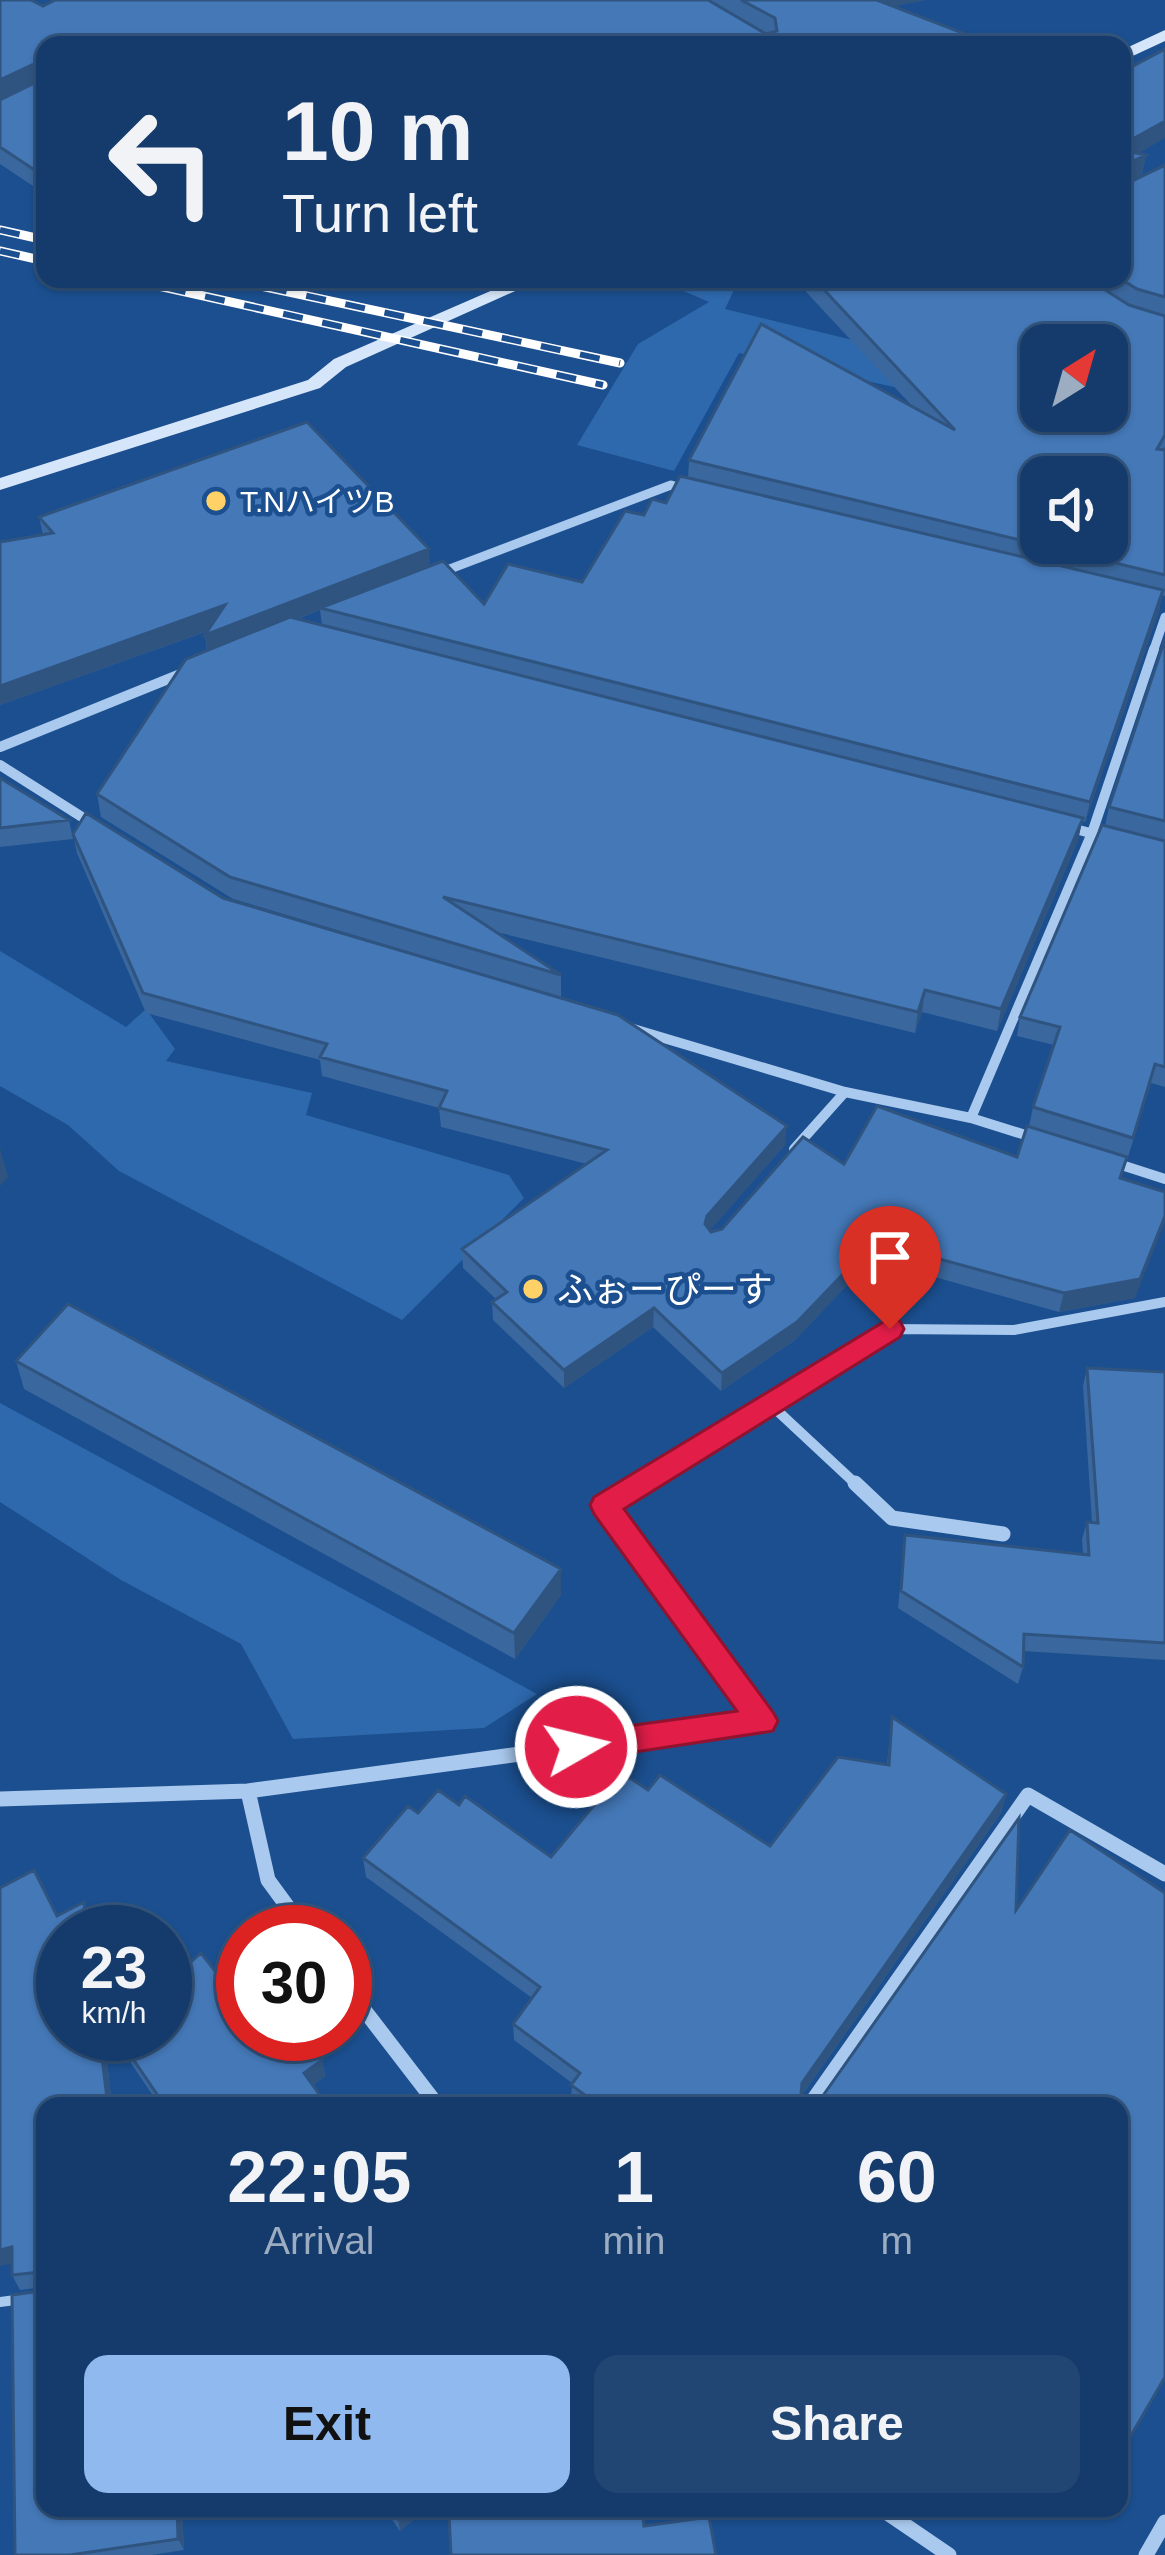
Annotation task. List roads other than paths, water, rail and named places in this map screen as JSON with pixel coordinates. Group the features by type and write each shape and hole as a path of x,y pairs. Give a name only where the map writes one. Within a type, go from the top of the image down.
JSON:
{"street":[{"path":"1131,52 1165,35"},
{"path":"0,484 314,384 340,363 510,288"},
{"path":"420,580 671,485 693,491"},
{"path":"970,1118 1092,833 1165,616"},
{"path":"0,747 199,667"},
{"path":"0,765 100,829"},
{"path":"1046,822 1128,843"},
{"path":"617,1024 845,1092 970,1118 1057,1145"},
{"path":"787,1158 845,1092"},
{"path":"1100,1159 1165,1179"},
{"path":"0,1799 248,1791 763,1721 604,1505 890,1329 1014,1330 1165,1302"},
{"path":"769,1402 892,1518 1003,1534"},
{"path":"248,1791 268,1880 286,1905"},
{"path":"815,2097 1028,1795 1165,1874"},
{"path":"372,2020 431,2097"},
{"path":"893,2517 949,2555"},
{"path":"1146,2555 1165,2522"}],"lane":[{"path":"0,2302 36,2297"}],"railway":[{"path":"0,230 36,238"},
{"path":"0,251 36,259"},
{"path":"167,288 603,385"},
{"path":"270,288 620,363"}],"place":[{"name":"T.NハイツB","path":"216,501"},
{"name":"ふぉーぴーす","path":"533,1289"}]}
